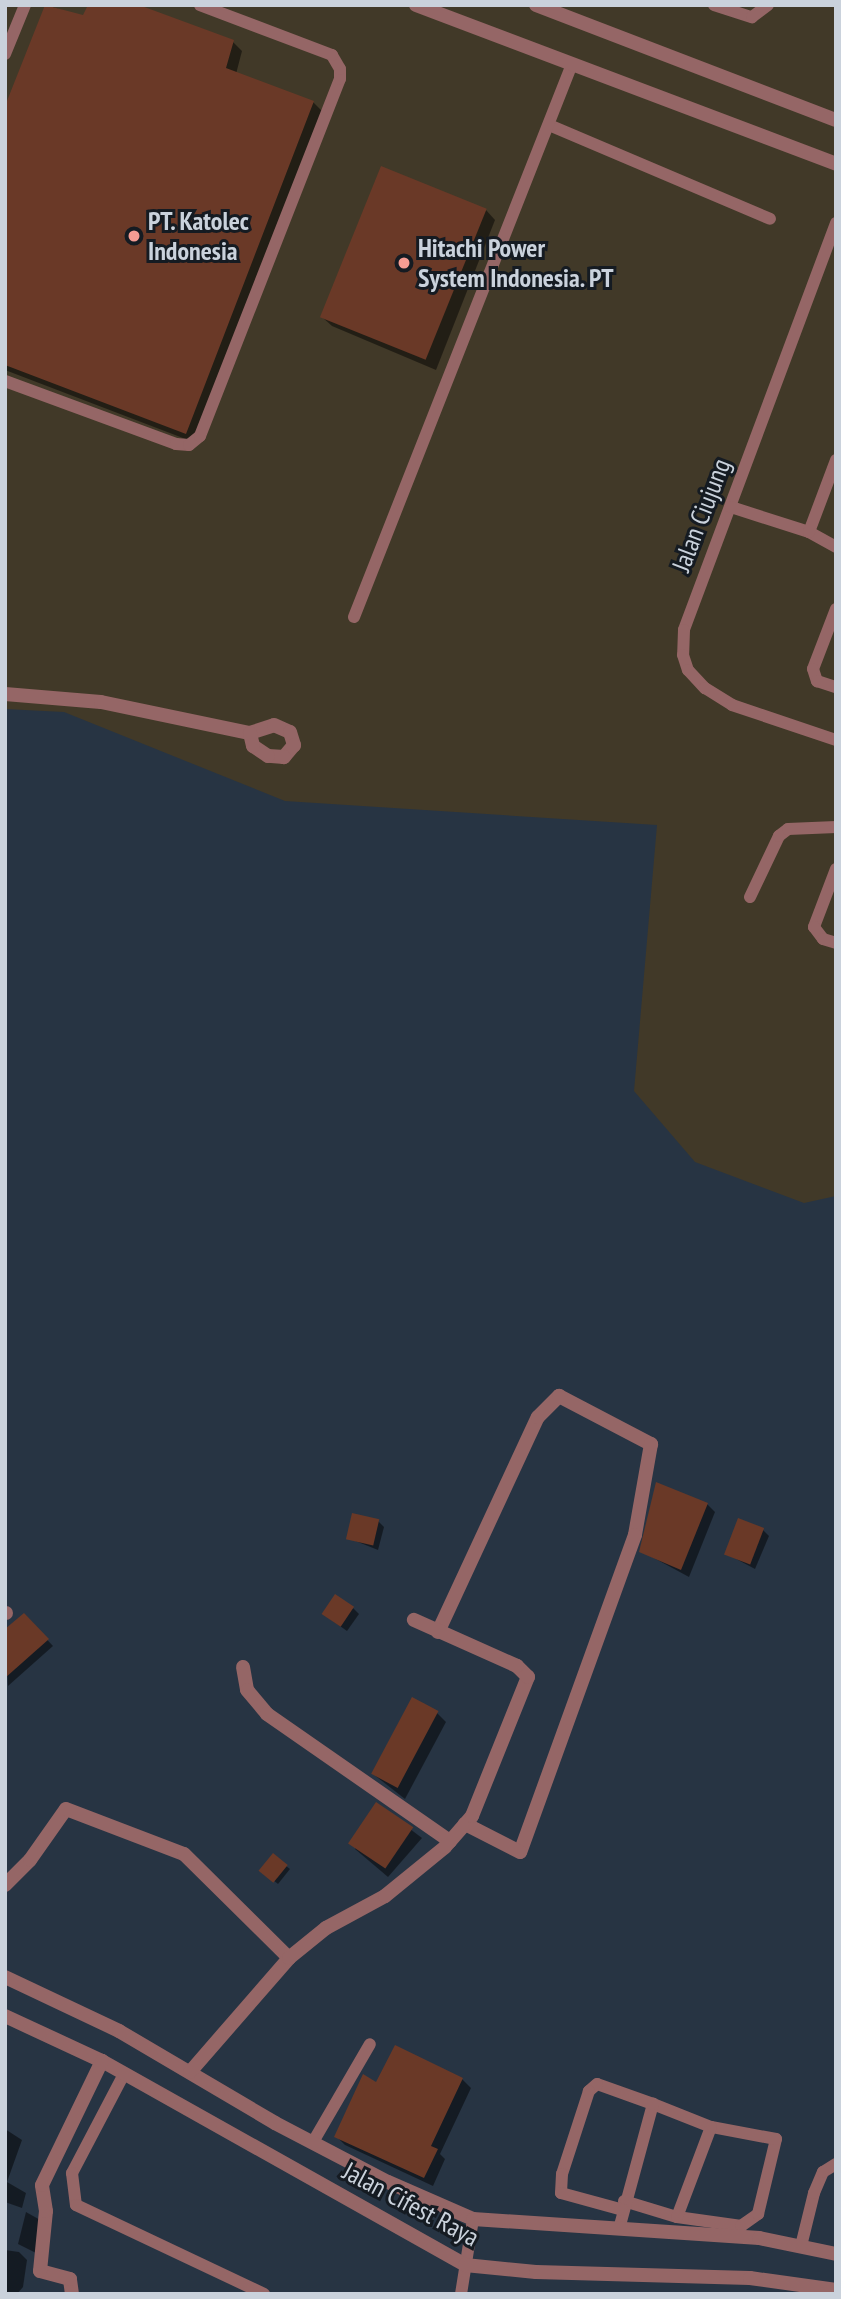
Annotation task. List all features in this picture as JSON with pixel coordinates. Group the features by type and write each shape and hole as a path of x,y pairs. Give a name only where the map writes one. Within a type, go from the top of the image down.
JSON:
{"street":[{"path":"416,5 836,164"},
{"path":"536,5 836,120"},
{"path":"5,694 101,702 250,733"},
{"path":"439,1632 538,1417 559,1396 651,1444 635,1535 520,1852 465,1824"},
{"path":"190,2072 289,1958 326,1928 385,1896 450,1841 465,1824 528,1677 517,1666 414,1620"},
{"path":"243,1667 247,1690 267,1714 450,1841"},
{"path":"5,1885 30,1860 66,1810 184,1854 289,1958"},
{"name":"Jalan Cifest Raya","path":"5,1977 119,2031 313,2142 473,2219 801,2246 836,2254"},
{"name":"Jalan Cifest Raya","path":"5,2016 102,2061 465,2265 536,2272 750,2278 836,2290"},
{"path":"72,2294 70,2279 40,2271 46,2211 42,2185 102,2061"}],"lane":[{"path":"5,54 24,5"},
{"path":"5,381 176,444 189,444 200,436 340,79 340,69 332,55 200,5"},
{"path":"714,5 752,17 768,5"},
{"path":"354,617 572,64"},
{"path":"549,125 770,219"},
{"name":"Jalan Ciujung","path":"836,223 684,629 683,655 688,670 705,688 732,705 836,740"},
{"path":"809,532 836,460"},
{"path":"731,507 809,532 836,547"},
{"path":"836,609 813,669 817,681 836,687"},
{"path":"750,897 779,836 795,827 836,827"},
{"path":"836,869 814,927 824,939 836,943"},
{"path":"313,2142 370,2045"},
{"path":"124,2074 72,2173 76,2205 264,2294"},
{"path":"592,2085 653,2104 711,2127 776,2139 758,2214 741,2226 567,2197 561,2193 562,2174 592,2085"},
{"path":"618,2229 653,2104"},
{"path":"677,2217 711,2127"},
{"path":"801,2246 814,2193 824,2172 836,2164"},
{"path":"461,2294 473,2219"}],"shaded area":[{"path":"5,5 836,5 836,1196 804,1203 695,1162 634,1091 657,825 285,801 64,712 5,709"}],"building":[{"name":"PT. Katolec Indonesia","path":"45,5 83,15 88,5 139,5 234,40 226,68 314,101 186,434 5,365 5,106"},
{"name":"Hitachi Power System Indonesia. PT","path":"381,166 487,209 426,360 320,317"},
{"path":"656,1482 708,1503 681,1570 639,1552"},
{"path":"352,1513 379,1519 373,1546 346,1539"},
{"path":"738,1518 764,1528 750,1564 724,1554"},
{"path":"335,1594 354,1607 341,1627 322,1614"},
{"path":"24,1613 49,1639 5,1678 5,1629"},
{"path":"412,1697 438,1711 398,1788 371,1774"},
{"path":"376,1802 413,1827 385,1869 348,1843"},
{"path":"273,1853 288,1865 273,1883 259,1871"},
{"path":"395,2045 463,2078 431,2146 438,2149 424,2178 334,2137 363,2074 376,2082"}],"place":[{"name":"PT. Katolec Indonesia","path":"134,236"},
{"name":"Hitachi Power System Indonesia. PT","path":"404,263"}]}
